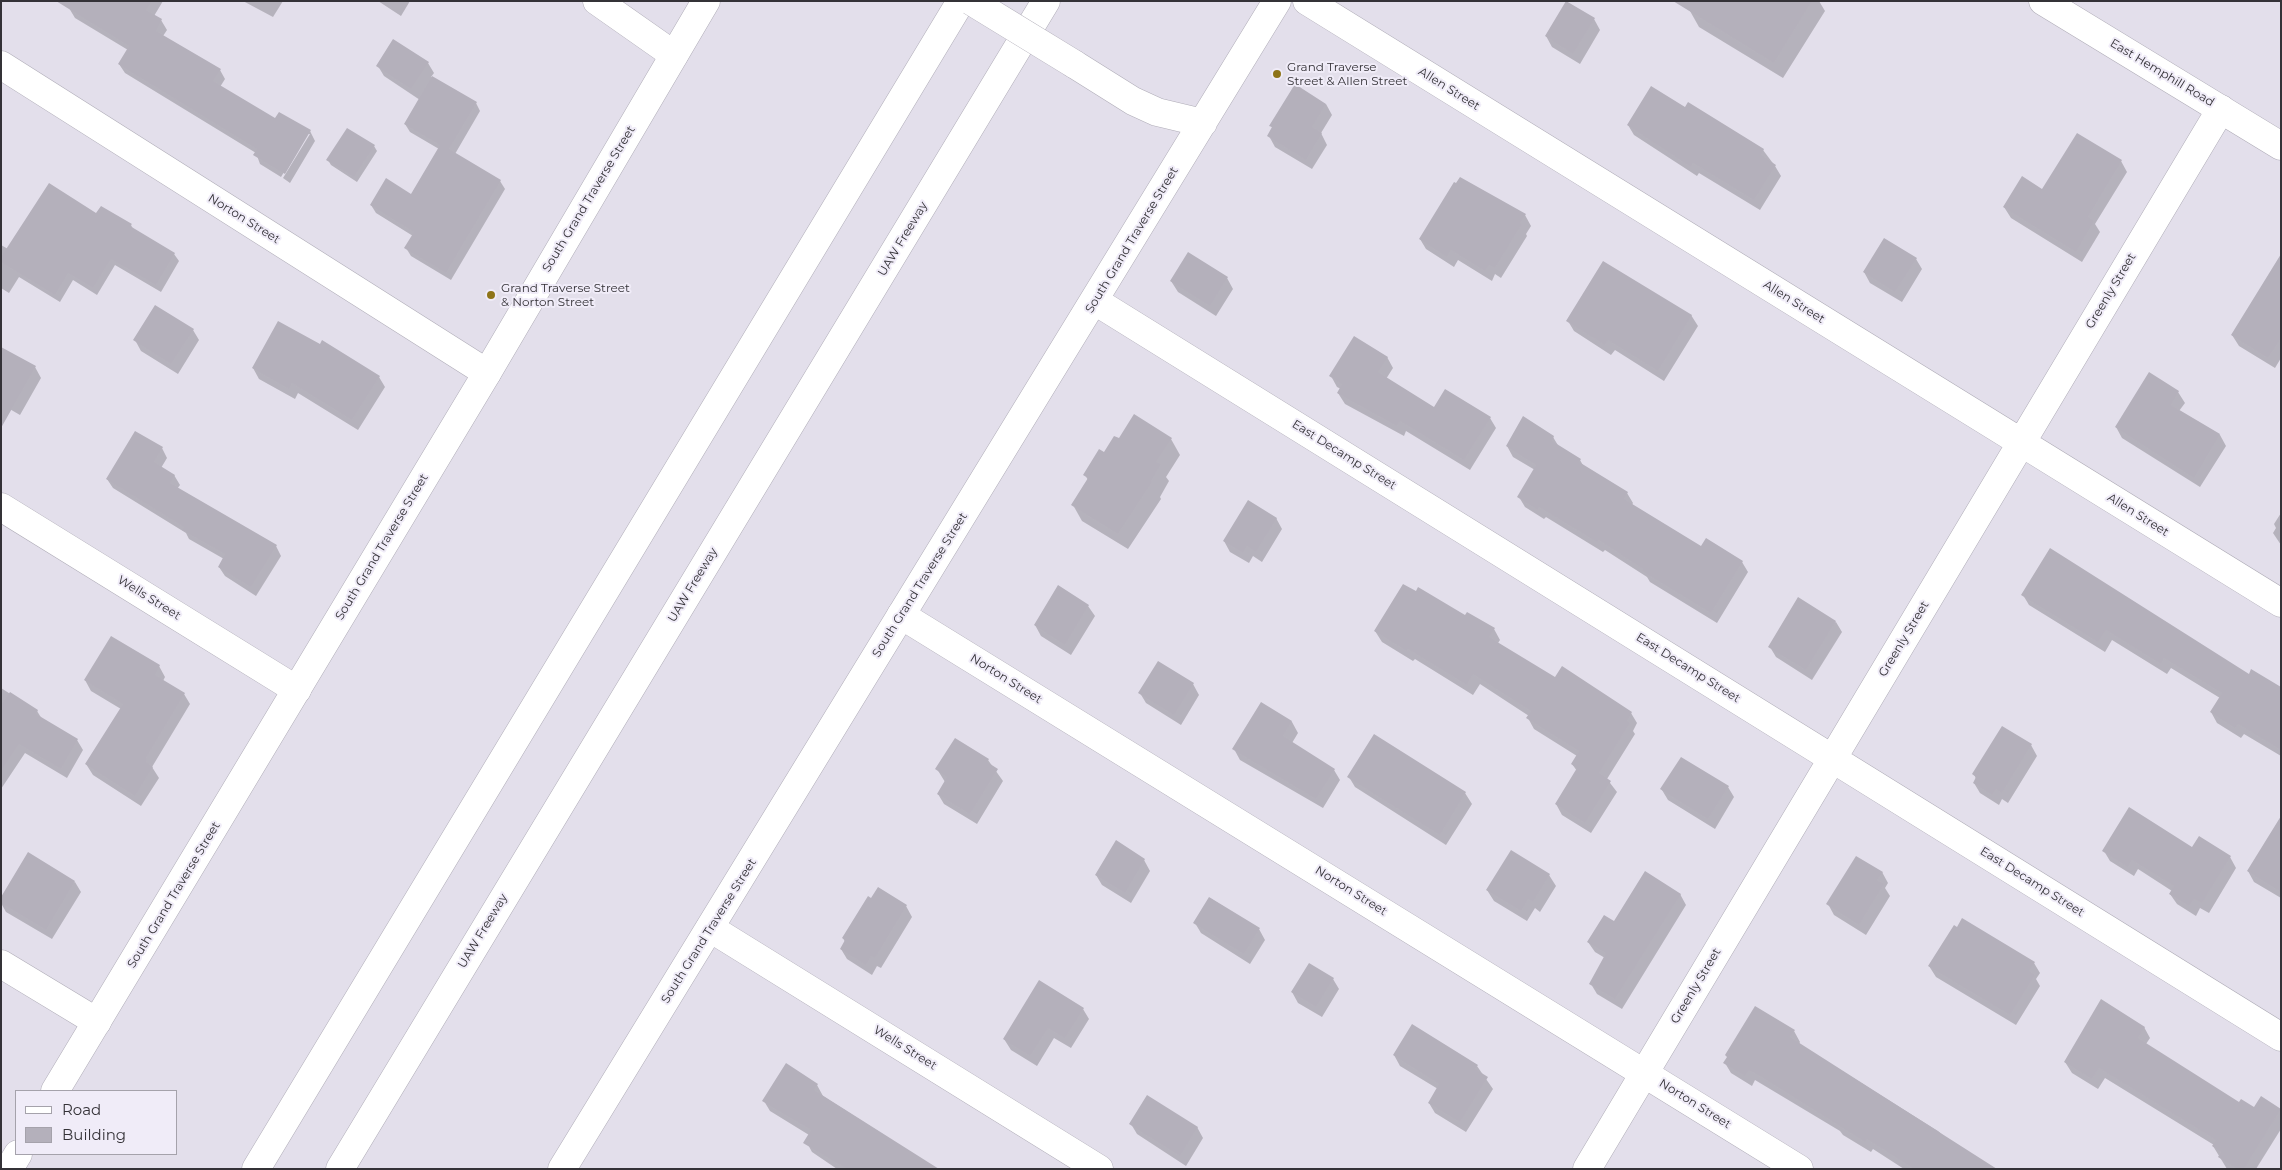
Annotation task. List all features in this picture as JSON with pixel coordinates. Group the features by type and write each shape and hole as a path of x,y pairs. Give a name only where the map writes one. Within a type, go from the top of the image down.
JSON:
{"main road":[{"path":"597,1 674,55"},
{"name":"South Grand Traverse Street","path":"56,1090 487,373 706,1"},
{"path":"256,1169 961,1"},
{"path":"971,1 1133,101 1158,112 1203,122"},
{"name":"UAW Freeway","path":"340,1169 1046,1"},
{"name":"South Grand Traverse Street","path":"562,1169 1277,1"},
{"name":"Allen Street","path":"1307,1 2281,603"},
{"name":"East Hemphill Road","path":"2043,1 2281,146"},
{"name":"Norton Street","path":"1,65 487,373"},
{"name":"Greenly Street","path":"1587,1169 2221,108"},
{"name":"East Decamp Street","path":"1095,301 2281,1037"},
{"name":"Wells Street","path":"1,507 297,690"},
{"name":"Norton Street","path":"901,615 1799,1169"},
{"name":"Wells Street","path":"710,928 1099,1169"},
{"path":"1,964 97,1022"},
{"path":"8,1169 17,1155"}],"building":[{"path":"56,1 152,1 146,10 162,19 156,31 221,69 213,81 275,118 279,112 311,130 285,174 253,155 257,149 118,64 129,46"},
{"path":"1566,1 1595,18 1573,54 1545,36"},
{"path":"1673,1 1812,1 1774,63"},
{"path":"393,39 429,62 411,89 376,66"},
{"path":"432,76 477,102 449,149 501,180 446,273 404,248 414,232 370,205 386,178 411,194 440,145 404,124"},
{"path":"1295,84 1326,104 1312,127 1322,133 1306,160 1267,136 1272,127 1269,126"},
{"path":"1651,86 1685,107 1688,102 1764,149 1761,155 1776,165 1754,200 1693,163 1691,167 1627,125"},
{"path":"347,128 375,145 354,177 326,160"},
{"path":"2077,133 2122,160 2088,217 2094,221 2076,252 2003,207 2022,176 2042,189"},
{"path":"1460,177 1526,214 1520,223 1522,224 1495,268 1489,265 1485,271 1451,250 1447,257 1419,239 1454,182 1456,183"},
{"path":"49,183 96,213 101,206 175,253 156,285 111,259 93,288 68,273 55,295 1,262 1,257"},
{"path":"1884,238 1917,258 1895,292 1863,272"},
{"path":"1188,252 1228,277 1210,306 1170,281"},
{"path":"2281,254 2281,338 2268,358 2231,335"},
{"path":"1603,261 1692,315 1658,371 1608,340 1605,345 1566,321"},
{"path":"155,305 194,329 171,364 133,340"},
{"path":"278,321 320,344 322,340 380,376 352,420 292,383 289,389 252,368"},
{"path":"1354,336 1388,357 1378,372 1434,407 1445,389 1491,417 1464,460 1400,421 1397,426 1337,393 1342,384 1329,376"},
{"path":"1,347 36,366 1,428"},
{"path":"2149,372 2179,391 2171,405 2220,434 2194,478 2115,427"},
{"path":"1134,414 1172,438 1156,462 1161,464 1152,482 1118,534 1071,505 1088,478 1083,475 1099,449 1104,452 1114,436 1119,438"},
{"path":"1523,416 1554,436 1552,441 1581,459 1579,462 1628,492 1624,499 1701,546 1706,538 1743,561 1711,613 1642,571 1643,569 1599,540 1597,542 1539,507 1538,510 1517,497 1536,465 1506,446"},
{"path":"135,431 163,447 154,462 175,475 170,483 277,545 251,587 218,567 225,554 182,530 184,527 106,479"},
{"path":"1248,500 1277,518 1256,552 1247,546 1243,553 1223,541"},
{"path":"2050,548 2249,674 2251,669 2281,687 2281,750 2238,724 2235,728 2210,712 2222,693 2164,658 2161,664 2106,630 2098,642 2021,595"},
{"path":"1403,584 1416,591 1418,587 1465,615 1467,612 1495,628 1489,637 1555,677 1562,666 1632,712 1627,721 1630,723 1599,773 1611,781 1585,823 1555,804 1577,768 1571,764 1579,751 1526,718 1531,711 1473,674 1467,685 1408,649 1407,651 1374,631"},
{"path":"1058,585 1089,605 1065,645 1034,625"},
{"path":"1798,597 1836,621 1806,670 1768,647"},
{"path":"111,636 160,665 155,675 185,693 146,758 146,762 153,767 135,796 85,764 123,704 84,680"},
{"path":"1158,661 1194,683 1174,715 1138,693"},
{"path":"10,692 38,710 36,714 78,739 61,769 19,744 1,771 1,705"},
{"path":"1261,702 1292,721 1283,736 1335,769 1316,799 1232,749"},
{"path":"2002,726 2032,744 2002,793 1996,789 1992,795 1973,783 1976,777 1972,774"},
{"path":"1374,734 1466,792 1440,835 1347,777"},
{"path":"955,738 989,759 987,762 998,769 970,814 937,794 947,777 935,769"},
{"path":"1681,757 1729,786 1708,819 1660,789"},
{"path":"2129,807 2192,847 2199,836 2231,856 2202,903 2194,899 2189,906 2169,894 2174,886 2132,860 2128,867 2102,851"},
{"path":"2281,816 2281,892 2247,871"},
{"path":"1116,840 1145,859 1125,893 1095,875"},
{"path":"1511,850 1550,874 1533,902 1528,899 1521,911 1486,890"},
{"path":"28,852 75,881 46,930 1,903 1,897"},
{"path":"1856,856 1883,872 1877,880 1884,884 1859,925 1826,904"},
{"path":"1645,871 1681,894 1615,999 1589,984 1606,953 1587,942 1604,915 1614,921"},
{"path":"878,887 907,905 875,958 871,956 866,965 840,949 845,940 842,938 868,896 871,898"},
{"path":"1209,897 1260,928 1244,954 1193,923"},
{"path":"1962,918 2035,962 2029,971 2035,975 2010,1015 1928,966 1954,925 1957,927"},
{"path":"1309,963 1334,978 1316,1007 1291,992"},
{"path":"1039,980 1084,1008 1065,1038 1048,1028 1030,1056 1003,1039"},
{"path":"2101,999 2145,1027 2138,1038 2239,1102 2241,1099 2254,1107 2261,1096 2281,1109 2244,1169 2237,1169 2218,1157 2221,1152 2212,1146 2216,1140 2099,1068 2092,1079 2064,1062"},
{"path":"1755,1006 1795,1030 1790,1037 1997,1169 1914,1169 1867,1139 1865,1142 1749,1070 1745,1076 1723,1063 1727,1057 1725,1055"},
{"path":"1412,1024 1478,1065 1475,1069 1488,1077 1460,1122 1428,1103 1439,1084 1393,1055"},
{"path":"786,1063 818,1084 814,1090 939,1169 847,1169 803,1143 811,1130 762,1101"},
{"path":"1147,1095 1198,1127 1180,1156 1129,1124"}],"place":[{"name":"Grand Traverse Street & Allen Street","path":"1277,74"},
{"name":"Grand Traverse Street & Norton Street","path":"491,295"}]}
